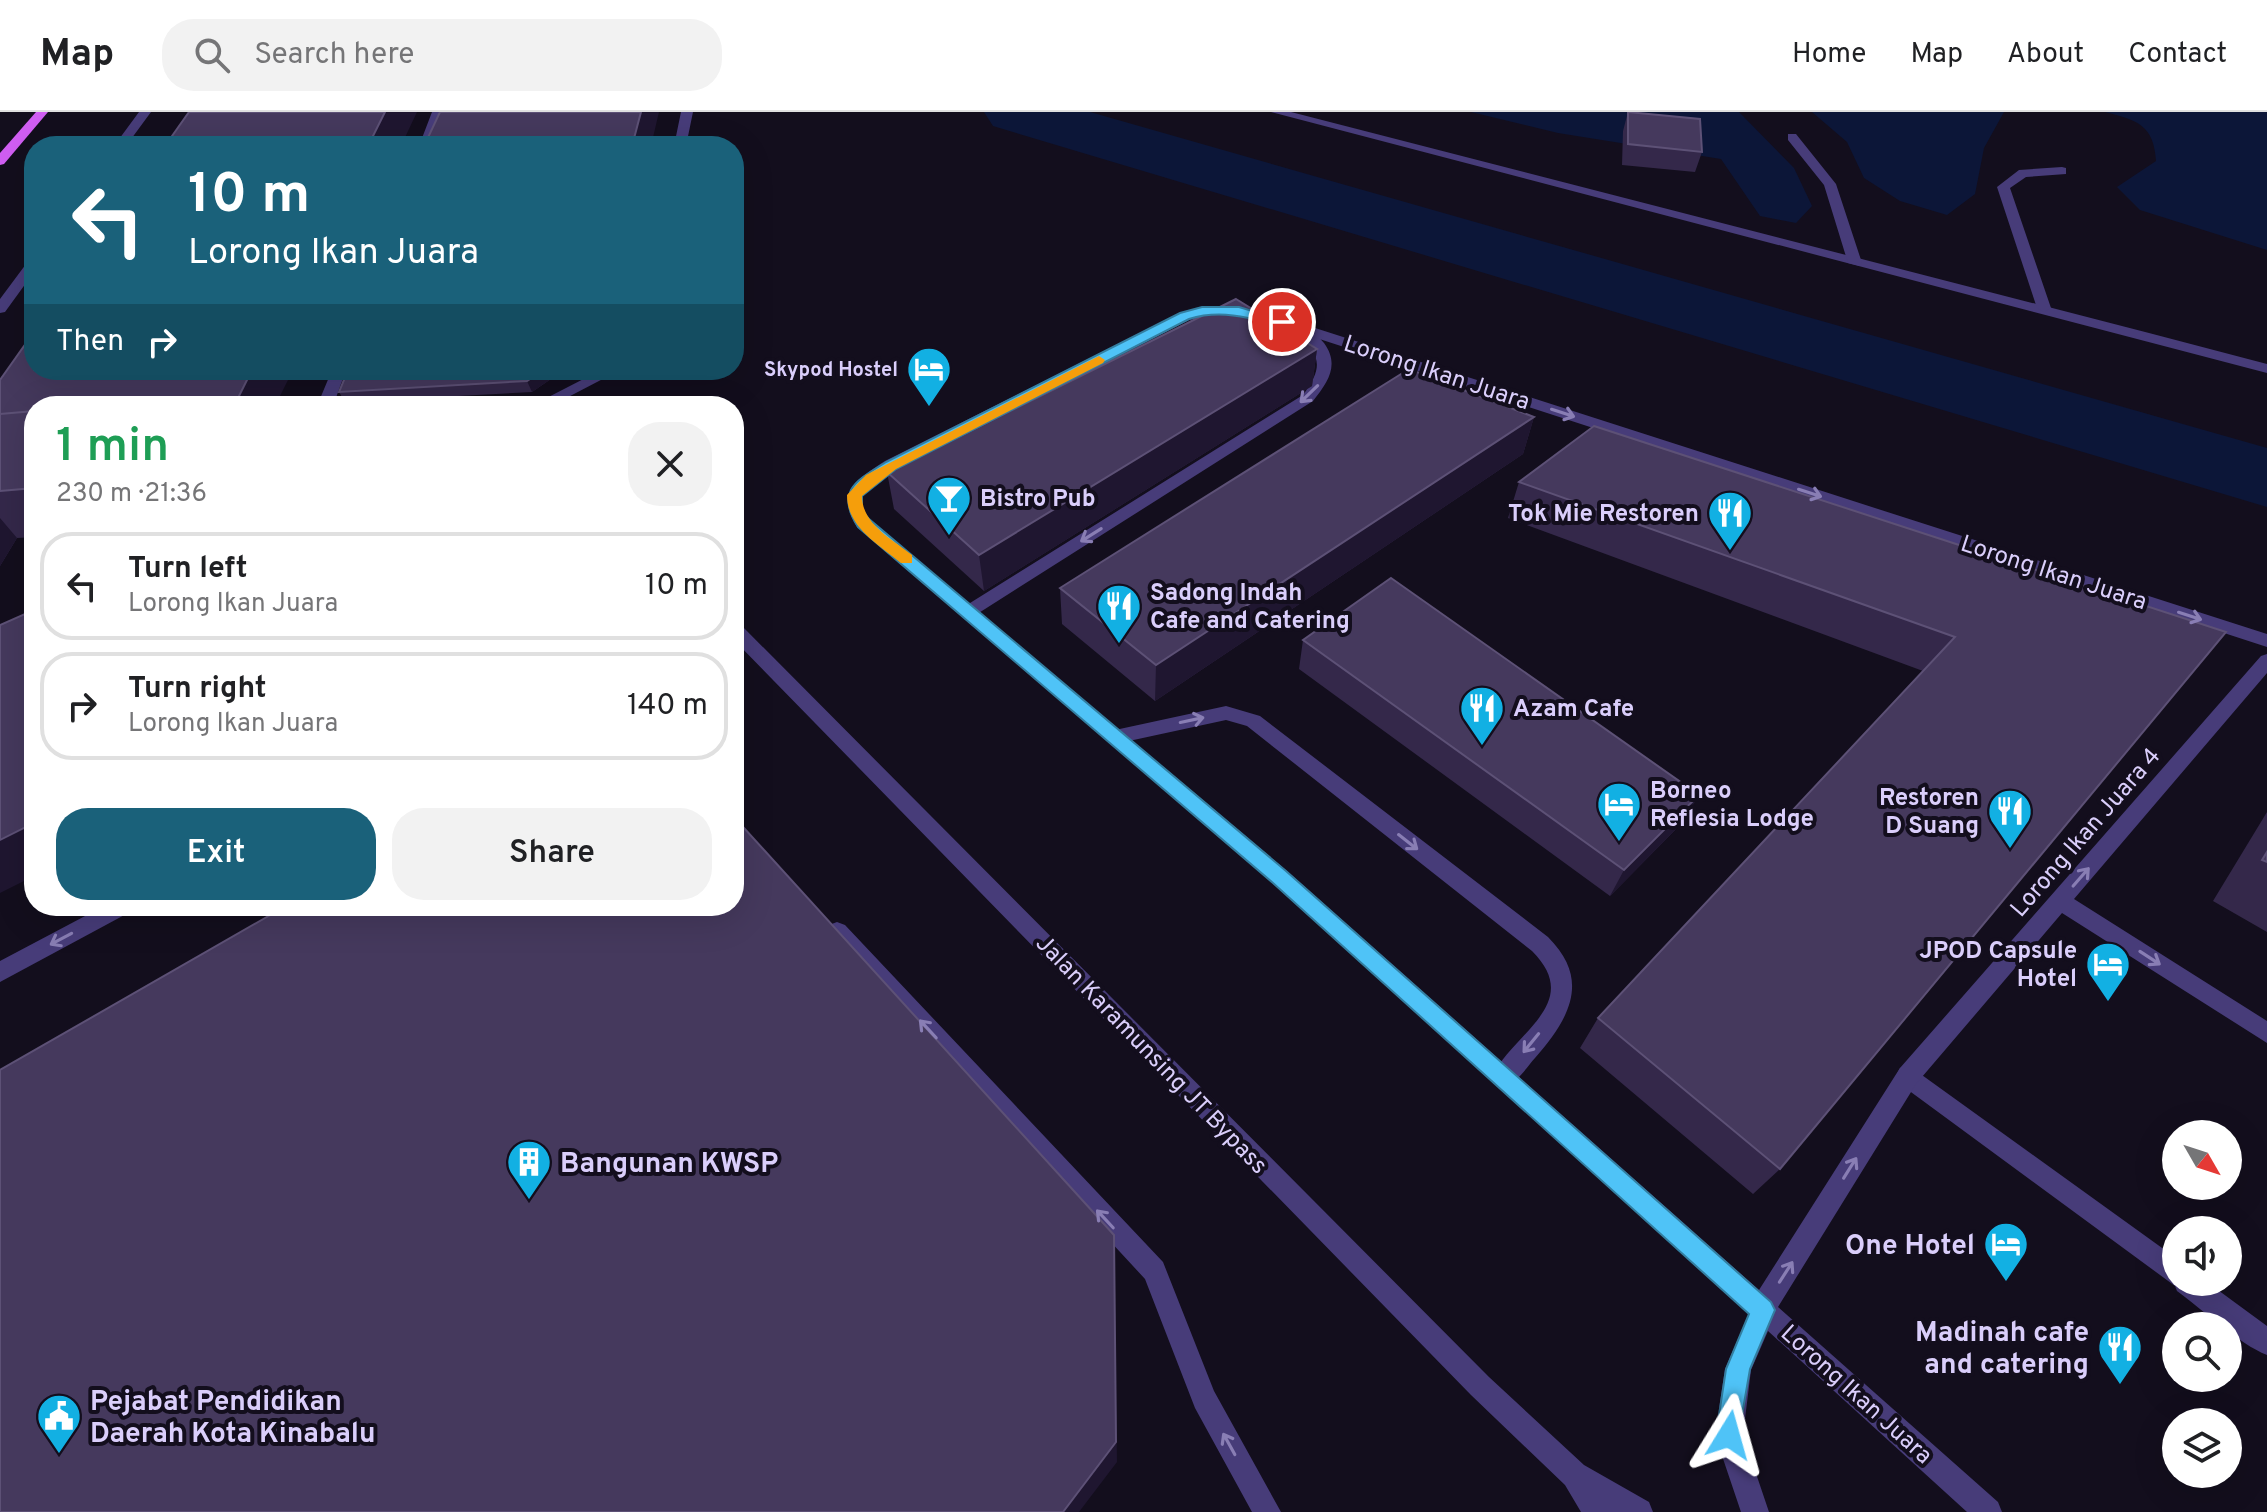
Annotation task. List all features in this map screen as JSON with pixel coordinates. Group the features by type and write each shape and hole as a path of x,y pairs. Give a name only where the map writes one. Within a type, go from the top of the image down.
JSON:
{"main road":[{"path":"0,161 42,112"}],"street":[{"path":"127,136 145,112"},
{"path":"429,136 438,112"},
{"path":"682,136 687,112"},
{"path":"1277,112 1855,263 2044,308 2267,369"},
{"path":"1792,137 1830,184 1855,263"},
{"path":"2044,308 2003,187 2023,173 2062,171"},
{"path":"0,309 24,277"},
{"name":"Lorong Ikan Juara","path":"1988,1512 1280,877 863,523 855,510 855,495 871,478 1185,316 1202,311 1239,311 2267,641"},
{"path":"968,612 1308,398 1323,381 1327,363 1320,345 1305,330"},
{"path":"563,396 596,380"},
{"path":"582,396 584,387"},
{"name":"Jalan Karamunsing JT Bypass","path":"744,639 1336,1242 1574,1475 1597,1512"},
{"name":"Lorong Ikan Juara 4","path":"1755,1512 1729,1435 1738,1369 1763,1310 1808,1233 1908,1076 2267,661"},
{"path":"1115,737 1226,713 1253,721 1540,944 1558,964 1562,985 1558,1010 1504,1077"},
{"path":"2060,901 2267,1033"},
{"path":"820,913 1154,1271 1204,1399 1267,1512"},
{"path":"0,972 104,916"},
{"path":"1908,1076 2162,1264"},
{"path":"2205,1296 2267,1342"},
{"name":"Jalan Karamunsing JT Bypass","path":"1574,1475 1639,1512"}],"water":[{"path":"1471,112 1739,112 1794,168 1812,206 1796,223 1760,216 1721,159 1558,133"},
{"path":"1812,112 2004,112 1984,148 1975,194 1947,215 1900,201 1864,178 1847,142"},
{"path":"2105,112 2267,112 2267,250 2140,210 2117,187 2156,161 2152,139 2142,126"}],"building":[{"path":"189,112 385,112 373,136 172,136"},
{"path":"440,112 641,112 635,136 429,136"},
{"path":"1628,112 1700,119 1702,152 1628,144"},
{"path":"1236,299 1317,349 979,555 887,472"},
{"path":"24,346 24,380 247,380 239,396 24,396 24,412 0,414 0,380"},
{"path":"1409,369 1534,417 1156,665 1060,588"},
{"path":"344,380 528,380 527,381 339,392"},
{"path":"24,412 24,489 0,491 0,414"},
{"path":"1594,426 2226,632 1780,1169 1598,1018 1955,637 1519,482"},
{"path":"1391,578 1699,795 1624,870 1303,640"},
{"path":"24,614 24,828 0,840 0,625"},
{"name":"Bangunan KWSP","path":"744,828 1114,1235 1116,1442 1063,1512 0,1512 0,1070 269,916 744,916"}],"waterway":[{"path":"1017,112 2267,478"}],"slow traffic":[{"path":"906,559 863,523 855,510 855,495 871,478 1099,360"}],"place":[{"name":"Skypod Hostel","path":"929,408"},
{"name":"Bistro Pub","path":"949,537"},
{"name":"Tok Mie Restoren","path":"1730,552"},
{"name":"Sadong Indah Cafe and Catering","path":"1119,645"},
{"name":"Azam Cafe","path":"1482,747"},
{"name":"Borneo Reflesia Lodge","path":"1619,843"},
{"name":"Restoren D Suang","path":"2010,850"},
{"name":"JPOD Capsule Hotel","path":"2108,1003"},
{"name":"Bangunan KWSP","path":"529,1201"},
{"name":"One Hotel","path":"2006,1283"},
{"name":"Madinah cafe and catering","path":"2120,1386"},
{"name":"Pejabat Pendidikan Daerah Kota Kinabalu","path":"59,1455"}],"route":[{"path":"1282,322 1239,311 1202,311 1185,316 891,465 871,478 855,495 855,510 863,523 1280,877 1763,1310 1738,1369 1729,1435"}]}
